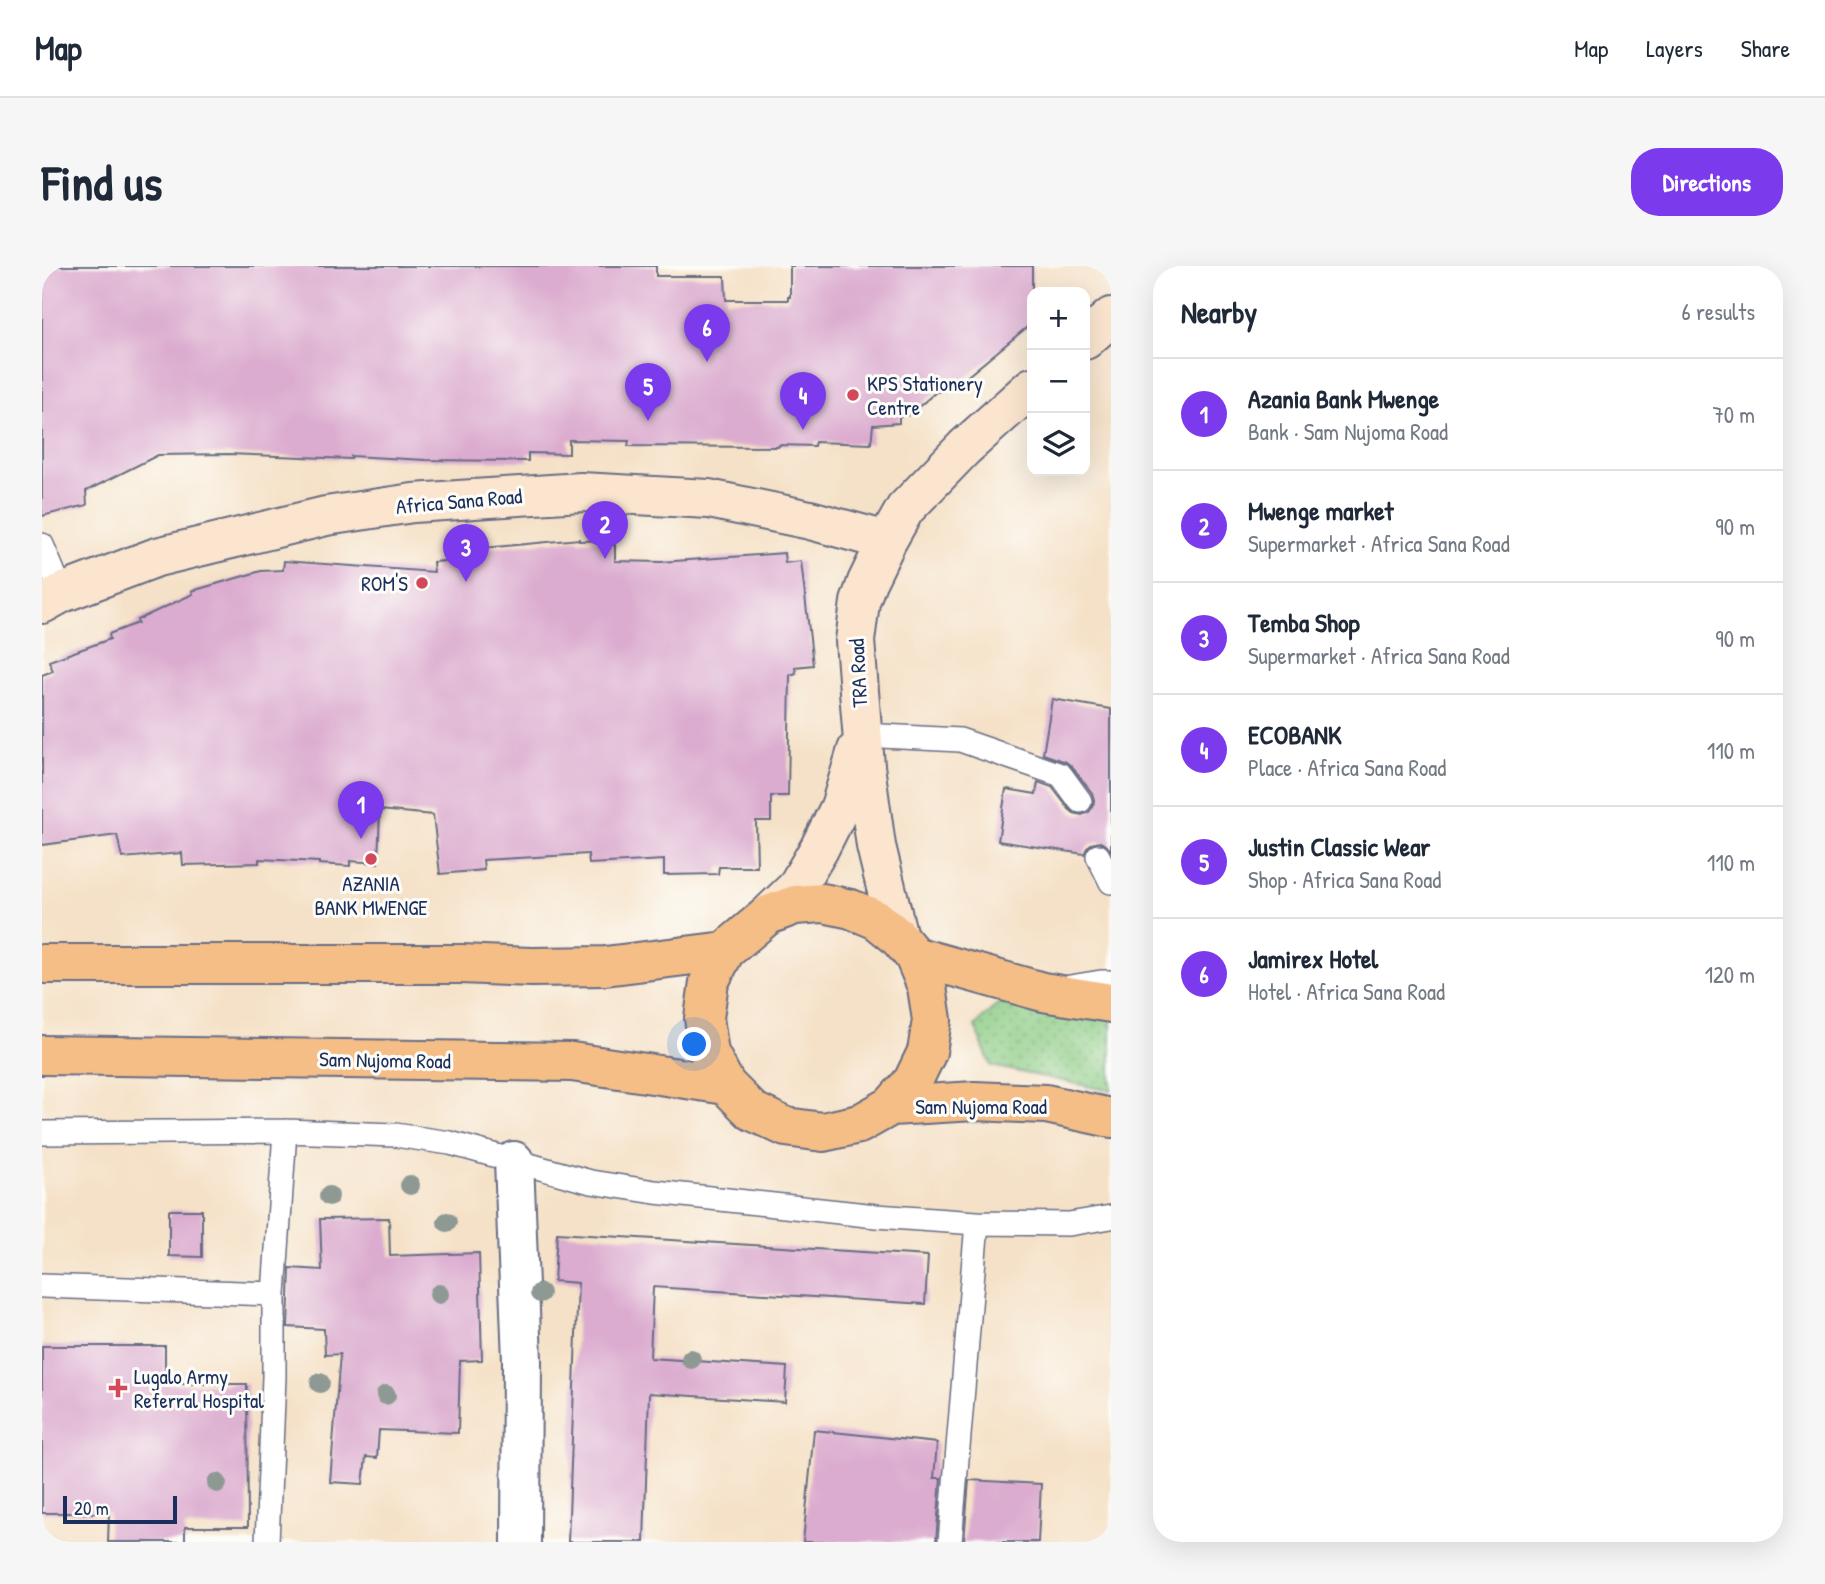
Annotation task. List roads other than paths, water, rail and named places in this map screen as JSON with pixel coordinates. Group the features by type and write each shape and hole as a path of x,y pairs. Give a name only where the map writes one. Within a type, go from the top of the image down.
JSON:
{"main road":[{"path":"1090,336 1111,317"},
{"name":"TRA Road","path":"906,947 876,846 862,735 855,641 860,602 867,582 905,509 965,447 1027,391"},
{"name":"Africa Sana Road","path":"52,598 157,557 326,516 413,503 494,497 581,492 709,499 810,520 887,541"},
{"path":"768,915 795,905 823,904 851,909 877,920 906,947 927,987 932,1020 927,1052 913,1081 891,1106 859,1124 823,1132 786,1127 752,1111 726,1085 709,1053 704,1018 709,982 725,951 796,888 819,849 840,807 862,735"},
{"path":"906,947 1043,992 1111,1003"},
{"path":"42,964 593,966 725,951"},
{"name":"Sam Nujoma Road","path":"42,1055 572,1062 726,1085"},
{"name":"Sam Nujoma Road","path":"891,1106 975,1101 1046,1104 1111,1118"}],"street":[{"path":"514,1161 522,1360 521,1542"}],"lane":[{"path":"42,545 52,598"},
{"path":"862,735 960,740 1061,775 1080,801"},
{"path":"1098,856 1111,882"},
{"path":"1043,992 1111,982"},
{"path":"42,1133 285,1131 395,1135 450,1143 591,1182 654,1192 876,1216 977,1223 1069,1224 1111,1217"},
{"path":"267,1542 274,1377 274,1294 285,1131"},
{"path":"950,1542 977,1223"},
{"path":"42,1286 274,1294"}],"place":[{"name":"Jamirex Hotel","path":"707,362"},
{"name":"KPS Stationery Centre","path":"853,395"},
{"name":"Justin Classic Wear","path":"648,421"},
{"name":"ECOBANK","path":"803,430"},
{"name":"Mwenge market","path":"605,559"},
{"name":"Temba Shop","path":"466,582"},
{"name":"ROM'S","path":"422,583"},
{"name":"Azania Bank Mwenge","path":"361,839"},
{"name":"AZANIA BANK MWENGE","path":"371,859"},
{"name":"Lugalo Army Referral Hospital","path":"118,1388"}]}
